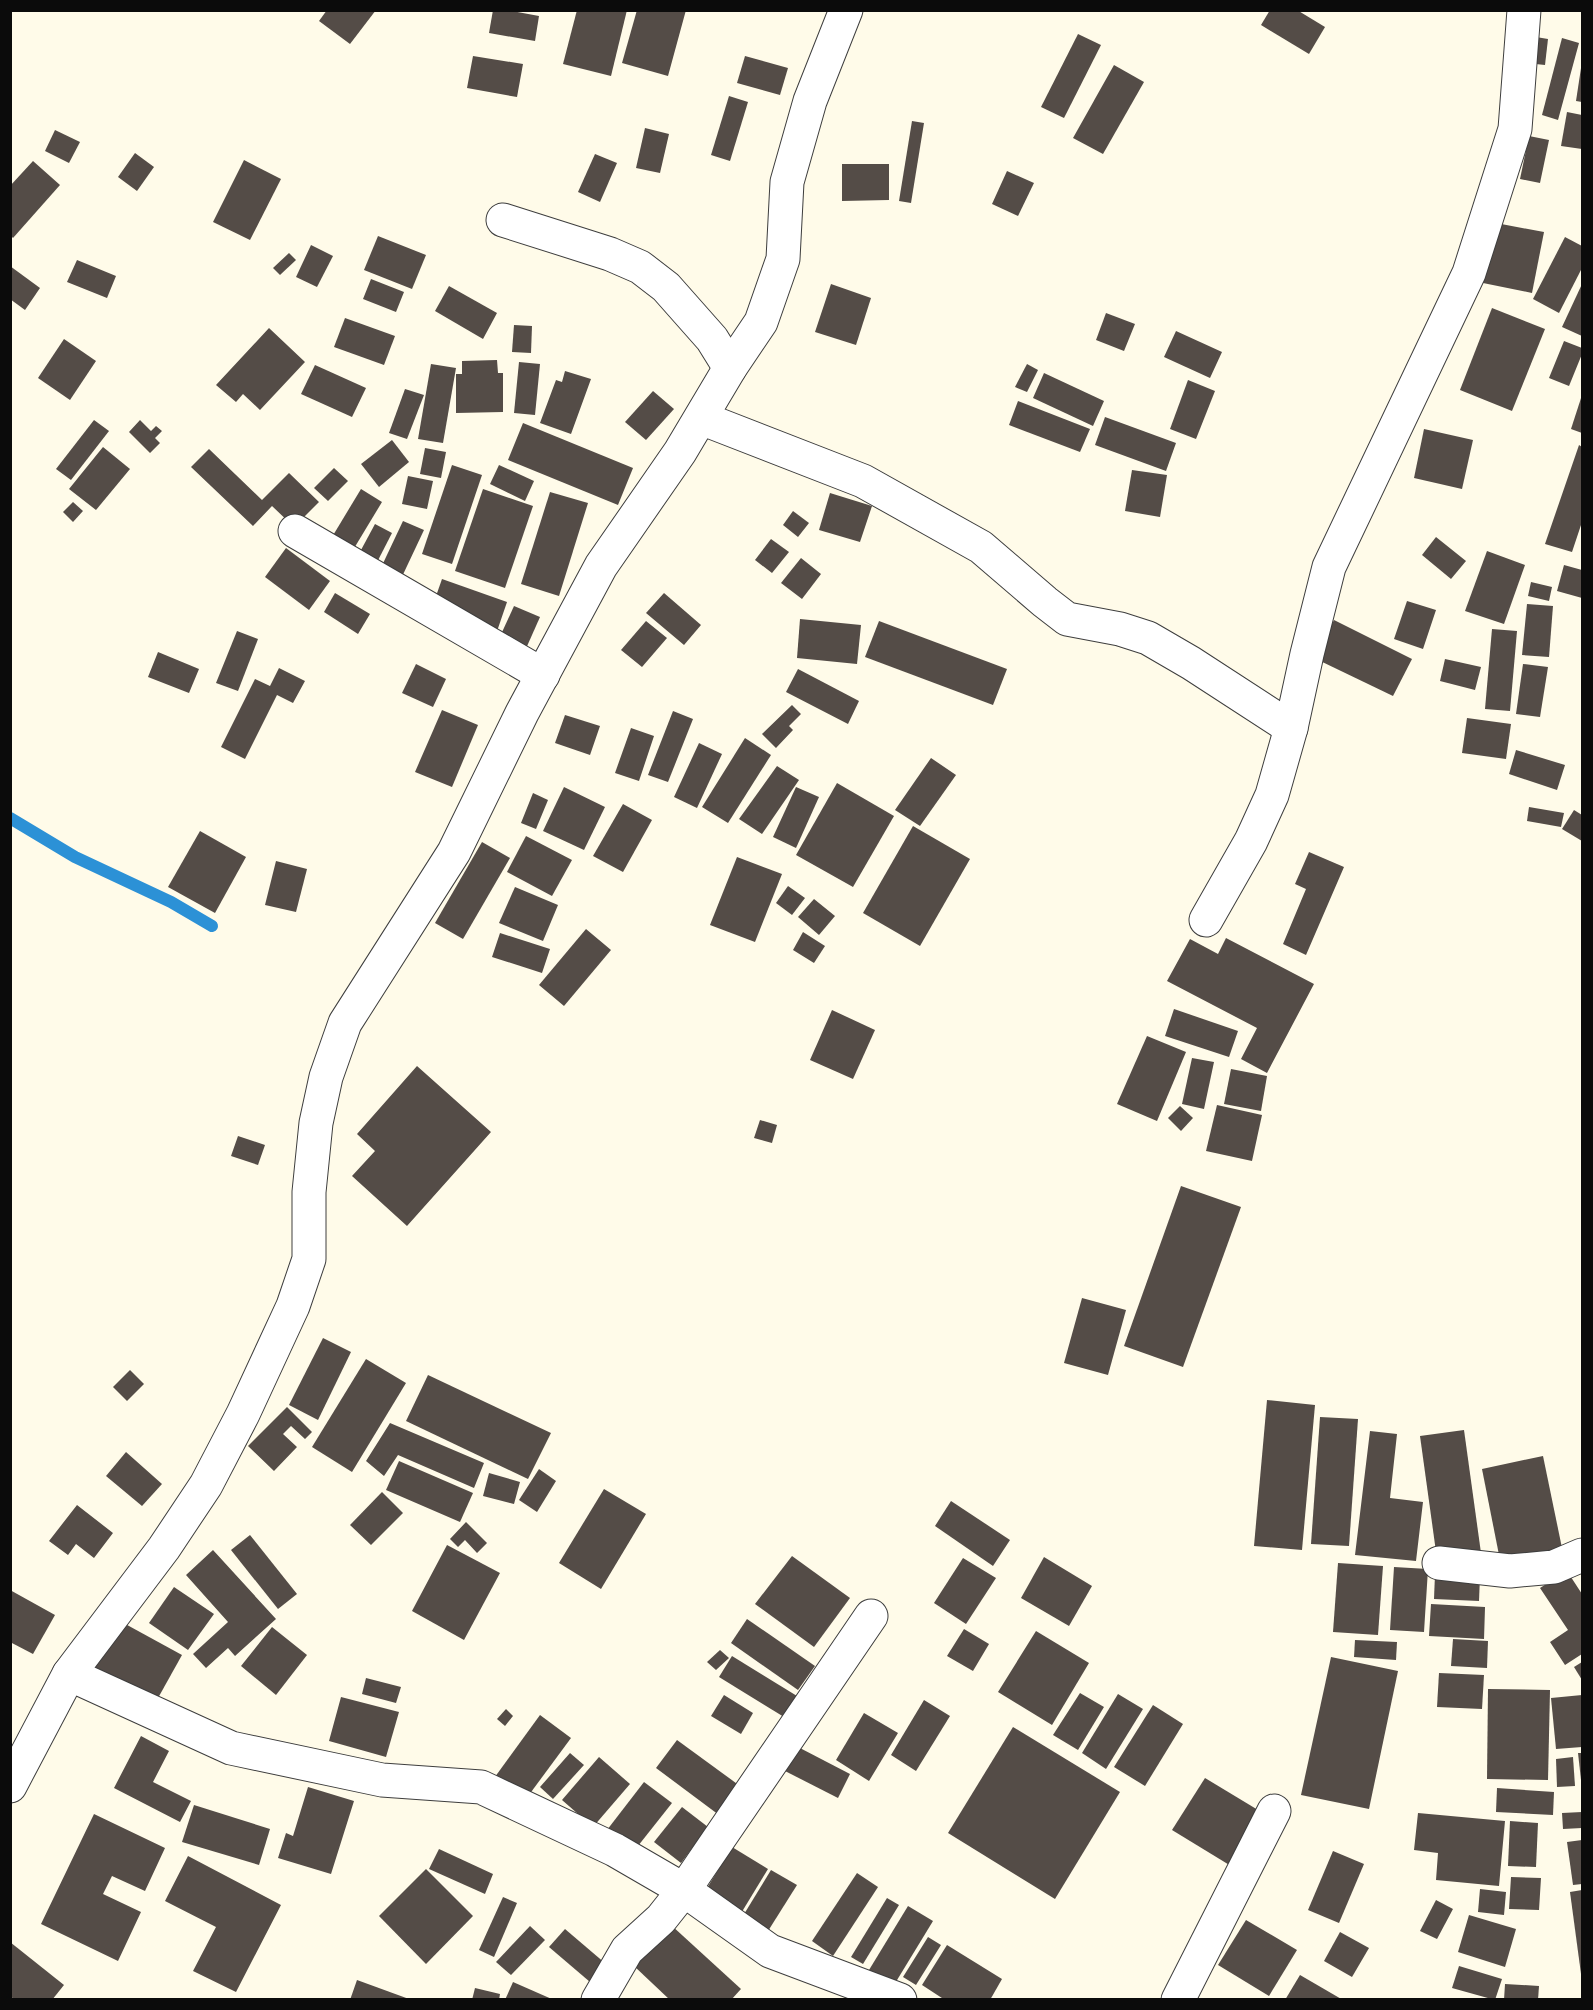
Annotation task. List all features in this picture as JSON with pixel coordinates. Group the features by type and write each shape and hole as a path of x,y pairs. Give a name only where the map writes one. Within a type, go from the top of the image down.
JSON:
{"street":[{"path":"10,1786 69,1674 164,1548 206,1485 243,1414 293,1306 309,1259 309,1192 316,1124 326,1077 345,1023 454,852 601,566 701,418 730,368 761,322 783,258 787,182 810,101 846,10"},
{"path":"1206,920 1251,841 1272,795 1291,728 1329,567 1469,273 1515,129 1524,10"},
{"path":"503,220 610,254 640,267 666,287 712,339 730,368"},
{"path":"701,418 863,481 981,547 1067,619 1120,629 1148,638 1291,728"},
{"path":"295,531 543,675"},
{"path":"1439,1563 1510,1571 1554,1567 1582,1555"},
{"path":"598,2000 627,1950 661,1919 684,1890 871,1616"},
{"path":"69,1674 231,1748 382,1780 481,1787 615,1850 684,1890 770,1951 900,2000"},
{"path":"1178,2000 1274,1811"}],"building":[{"path":"327,10 376,10 350,44 319,21"},
{"path":"493,10 507,10 539,16 535,41 489,33"},
{"path":"577,10 627,10 611,76 563,64"},
{"path":"637,10 686,10 668,76 622,63"},
{"path":"1270,10 1297,10 1325,27 1309,54 1261,25"},
{"path":"1078,34 1101,45 1064,118 1041,107"},
{"path":"1530,36 1548,39 1545,65 1526,63"},
{"path":"1562,38 1579,43 1558,120 1542,115"},
{"path":"473,56 523,64 517,97 467,88"},
{"path":"745,56 788,68 780,95 737,83"},
{"path":"1114,65 1144,82 1103,154 1073,138"},
{"path":"1582,68 1582,102 1576,101"},
{"path":"729,96 748,102 730,161 711,155"},
{"path":"1567,112 1582,115 1582,149 1561,146"},
{"path":"912,121 924,123 911,203 899,201"},
{"path":"645,128 669,134 660,173 636,168"},
{"path":"55,130 80,142 69,163 45,151"},
{"path":"1529,136 1549,140 1540,183 1520,179"},
{"path":"135,153 154,167 137,191 118,177"},
{"path":"595,154 617,163 600,202 578,192"},
{"path":"244,160 281,179 250,240 213,222"},
{"path":"33,161 60,185 13,238 10,235 10,186"},
{"path":"842,164 889,164 889,200 842,201"},
{"path":"1007,171 1034,183 1018,216 992,204"},
{"path":"1496,223 1544,232 1532,293 1483,283"},
{"path":"378,236 426,255 412,289 364,270"},
{"path":"1565,237 1582,246 1582,268 1559,313 1533,299"},
{"path":"311,245 333,256 317,287 296,277"},
{"path":"289,253 296,260 280,275 273,268"},
{"path":"77,260 116,276 107,298 67,282"},
{"path":"10,266 40,288 25,310 10,299"},
{"path":"371,279 404,292 396,312 363,299"},
{"path":"831,284 871,298 856,345 815,332"},
{"path":"1582,284 1582,336 1562,327"},
{"path":"449,286 497,313 483,339 435,311"},
{"path":"1492,308 1545,329 1512,411 1460,390"},
{"path":"1106,313 1135,324 1124,351 1096,340"},
{"path":"345,318 395,336 384,365 334,347"},
{"path":"514,325 532,326 531,353 512,352"},
{"path":"269,328 305,362 260,410 243,394 236,402 216,385"},
{"path":"1176,331 1222,352 1210,378 1164,357"},
{"path":"64,339 96,361 70,400 38,378"},
{"path":"1564,341 1582,348 1582,354 1569,386 1549,378"},
{"path":"497,360 498,373 503,373 503,412 456,413 456,374 462,374 462,361"},
{"path":"519,362 540,364 535,415 514,413"},
{"path":"431,364 456,368 443,443 418,439"},
{"path":"1027,364 1038,370 1027,392 1015,387"},
{"path":"315,365 366,388 352,417 301,394"},
{"path":"565,371 591,379 571,434 540,423 556,380 562,382"},
{"path":"1044,373 1104,401 1093,426 1033,398"},
{"path":"1188,380 1215,391 1196,439 1170,429"},
{"path":"405,389 424,395 407,439 389,433"},
{"path":"653,391 674,409 646,440 625,422"},
{"path":"1582,395 1582,433 1571,429"},
{"path":"1018,401 1090,429 1080,452 1009,425"},
{"path":"1105,417 1176,443 1166,471 1095,445"},
{"path":"94,420 109,431 71,480 56,469"},
{"path":"140,420 151,431 156,426 162,431 155,438 160,443 150,453 129,432"},
{"path":"523,423 633,468 618,505 508,460"},
{"path":"1424,429 1473,440 1462,489 1414,478"},
{"path":"392,440 409,462 379,487 361,464"},
{"path":"1579,445 1582,447 1582,522 1572,552 1545,544"},
{"path":"103,447 130,469 96,510 69,489"},
{"path":"425,448 446,452 441,478 420,474"},
{"path":"209,449 262,500 289,473 319,502 294,527 272,506 253,526 191,467"},
{"path":"452,465 482,475 452,564 422,554"},
{"path":"499,465 534,481 525,501 490,484"},
{"path":"334,468 348,481 328,501 314,488"},
{"path":"1132,470 1167,475 1160,517 1125,511"},
{"path":"408,476 433,481 427,509 402,504"},
{"path":"361,489 382,502 350,555 329,542"},
{"path":"483,489 533,506 505,588 455,571"},
{"path":"550,492 588,503 559,596 521,584"},
{"path":"830,493 872,506 860,542 819,530"},
{"path":"73,502 83,511 73,522 63,512"},
{"path":"793,511 809,523 798,537 783,525"},
{"path":"403,521 424,530 399,583 378,574"},
{"path":"375,524 392,533 372,572 354,563"},
{"path":"1436,537 1466,561 1451,579 1422,555"},
{"path":"771,539 789,552 772,573 755,560"},
{"path":"286,548 330,581 309,610 265,577"},
{"path":"1487,551 1525,565 1504,624 1465,611"},
{"path":"801,558 821,574 802,599 781,583"},
{"path":"1564,565 1582,570 1582,598 1557,591"},
{"path":"442,579 507,602 494,640 429,616"},
{"path":"1531,582 1552,587 1549,601 1528,596"},
{"path":"335,593 370,614 358,634 324,612"},
{"path":"664,593 701,625 684,645 646,613"},
{"path":"1407,601 1436,610 1423,649 1394,639"},
{"path":"1527,604 1553,606 1549,657 1522,655"},
{"path":"514,606 540,617 524,653 498,641"},
{"path":"800,619 861,625 857,664 797,658"},
{"path":"1334,620 1412,659 1393,696 1314,658"},
{"path":"646,621 667,638 642,667 621,650"},
{"path":"879,621 1007,669 993,705 865,657"},
{"path":"1492,629 1517,631 1510,711 1485,709"},
{"path":"237,631 258,639 238,691 216,683"},
{"path":"158,652 199,669 189,693 148,677"},
{"path":"1445,659 1481,667 1475,690 1440,681"},
{"path":"416,664 446,679 433,707 402,693"},
{"path":"1523,664 1548,667 1540,717 1516,714"},
{"path":"279,668 305,681 293,703 277,695 245,759 221,747 255,679 270,686"},
{"path":"798,669 859,701 848,724 786,692"},
{"path":"792,705 801,714 789,726 793,730 776,748 762,734"},
{"path":"442,710 478,725 452,787 415,772"},
{"path":"673,711 693,719 668,782 648,775"},
{"path":"565,715 600,726 590,755 555,743"},
{"path":"1467,718 1511,724 1506,759 1462,753"},
{"path":"631,728 654,736 639,781 615,773"},
{"path":"745,738 771,755 728,823 702,807"},
{"path":"699,743 722,754 697,808 674,797"},
{"path":"1516,750 1565,765 1557,790 1509,774"},
{"path":"931,758 956,775 920,826 895,810"},
{"path":"777,766 799,780 762,834 739,819"},
{"path":"837,783 894,816 853,887 796,855"},
{"path":"564,787 605,807 584,850 543,831"},
{"path":"796,787 819,797 796,848 773,837"},
{"path":"533,793 548,800 536,829 521,823"},
{"path":"623,804 652,820 623,872 593,856"},
{"path":"1529,807 1564,813 1561,827 1527,821"},
{"path":"1574,810 1582,815 1582,841 1562,829"},
{"path":"913,826 970,859 920,946 863,913"},
{"path":"200,831 246,857 215,913 168,887"},
{"path":"526,836 572,860 552,896 507,872"},
{"path":"482,842 510,858 463,939 435,923"},
{"path":"1309,852 1344,867 1306,955 1283,944 1306,889 1295,884"},
{"path":"737,857 782,874 755,942 710,925"},
{"path":"276,861 307,869 296,912 265,905"},
{"path":"788,886 805,898 792,915 776,903"},
{"path":"515,887 558,905 543,941 499,923"},
{"path":"814,899 835,916 819,935 798,917"},
{"path":"586,929 611,950 564,1006 539,985"},
{"path":"803,932 825,946 814,963 793,950"},
{"path":"500,933 550,949 542,973 492,957"},
{"path":"1226,938 1314,984 1267,1073 1241,1059 1257,1028 1167,981 1190,939 1218,954"},
{"path":"1174,1009 1238,1031 1229,1057 1165,1036"},
{"path":"832,1010 875,1030 853,1079 810,1060"},
{"path":"1147,1036 1186,1052 1157,1121 1117,1104"},
{"path":"1192,1058 1214,1062 1204,1109 1182,1104"},
{"path":"417,1066 491,1132 407,1226 352,1176 375,1151 357,1134"},
{"path":"1231,1069 1267,1076 1261,1111 1224,1104"},
{"path":"1217,1105 1262,1115 1252,1161 1206,1151"},
{"path":"1180,1106 1193,1118 1181,1131 1168,1118"},
{"path":"760,1120 777,1125 772,1143 754,1138"},
{"path":"238,1136 265,1145 258,1165 231,1156"},
{"path":"1181,1186 1241,1207 1183,1367 1124,1346"},
{"path":"1082,1298 1126,1310 1108,1375 1064,1363"},
{"path":"323,1338 351,1352 318,1420 289,1405"},
{"path":"366,1359 406,1383 352,1472 312,1447"},
{"path":"130,1370 144,1384 127,1401 113,1387"},
{"path":"428,1375 551,1433 528,1479 406,1421"},
{"path":"1267,1400 1315,1405 1302,1550 1254,1546"},
{"path":"287,1407 312,1432 305,1439 291,1426 283,1434 297,1447 274,1471 248,1446"},
{"path":"1320,1417 1358,1419 1349,1546 1311,1544"},
{"path":"390,1423 484,1463 474,1488 398,1455 384,1476 366,1461"},
{"path":"1464,1430 1481,1553 1437,1559 1420,1436"},
{"path":"1370,1431 1397,1434 1390,1498 1423,1502 1416,1561 1355,1555"},
{"path":"126,1452 162,1484 142,1506 106,1476"},
{"path":"1543,1456 1562,1548 1500,1560 1482,1469"},
{"path":"399,1461 473,1493 460,1522 386,1490"},
{"path":"539,1469 556,1481 537,1512 519,1500"},
{"path":"489,1473 520,1482 514,1504 483,1496"},
{"path":"604,1489 646,1514 601,1589 559,1563"},
{"path":"382,1492 403,1513 371,1545 350,1525"},
{"path":"951,1501 1010,1540 993,1566 935,1526"},
{"path":"77,1505 113,1533 94,1558 76,1544 68,1555 49,1541"},
{"path":"466,1522 487,1543 477,1553 465,1540 458,1547 450,1539"},
{"path":"250,1535 297,1594 278,1609 231,1550"},
{"path":"447,1545 500,1573 464,1640 412,1611"},
{"path":"213,1550 276,1619 235,1656 228,1648 206,1668 193,1654 228,1622 186,1575"},
{"path":"792,1556 850,1598 814,1647 755,1604"},
{"path":"1044,1557 1092,1586 1069,1626 1021,1598"},
{"path":"963,1558 996,1578 966,1624 934,1603"},
{"path":"1338,1563 1383,1566 1378,1635 1333,1632"},
{"path":"1394,1567 1428,1569 1424,1632 1390,1630"},
{"path":"1567,1571 1582,1594 1582,1654 1565,1665 1550,1642 1568,1630 1540,1588"},
{"path":"1435,1574 1480,1576 1479,1601 1434,1599"},
{"path":"174,1587 214,1614 188,1650 149,1623"},
{"path":"10,1590 55,1615 33,1654 10,1642"},
{"path":"1431,1604 1485,1607 1484,1639 1429,1636"},
{"path":"747,1619 815,1666 798,1690 731,1643"},
{"path":"118,1620 182,1655 153,1707 90,1671"},
{"path":"272,1627 307,1655 276,1695 241,1666"},
{"path":"964,1629 989,1644 973,1671 947,1656"},
{"path":"1036,1631 1089,1663 1052,1725 998,1692"},
{"path":"1453,1639 1488,1641 1487,1668 1451,1666"},
{"path":"1355,1640 1397,1642 1396,1660 1354,1657"},
{"path":"720,1650 729,1658 716,1670 707,1662"},
{"path":"732,1656 797,1696 784,1717 719,1677"},
{"path":"1331,1657 1398,1671 1369,1809 1301,1795"},
{"path":"1582,1662 1582,1680 1574,1667"},
{"path":"1439,1673 1484,1675 1482,1709 1437,1707"},
{"path":"366,1678 401,1687 396,1703 362,1694"},
{"path":"1488,1689 1550,1690 1548,1780 1487,1779"},
{"path":"1080,1693 1104,1707 1078,1750 1053,1735"},
{"path":"1118,1694 1143,1709 1106,1769 1082,1753"},
{"path":"724,1695 753,1713 741,1734 711,1716"},
{"path":"1582,1695 1582,1747 1556,1749 1551,1698"},
{"path":"341,1697 399,1712 386,1757 329,1741"},
{"path":"924,1700 950,1716 916,1771 891,1755"},
{"path":"1153,1705 1183,1724 1145,1786 1114,1767"},
{"path":"506,1709 513,1716 505,1726 497,1719"},
{"path":"864,1713 898,1733 869,1781 836,1760"},
{"path":"540,1715 571,1738 523,1803 492,1781"},
{"path":"1013,1727 1120,1792 1055,1899 948,1833"},
{"path":"141,1736 169,1751 153,1782 191,1801 180,1822 114,1788"},
{"path":"677,1740 740,1786 719,1815 656,1768"},
{"path":"798,1747 850,1774 838,1798 785,1771"},
{"path":"570,1753 584,1765 553,1799 540,1787"},
{"path":"1578,1753 1582,1753 1582,1780 1581,1780"},
{"path":"599,1757 630,1784 593,1827 562,1800"},
{"path":"1573,1757 1575,1786 1557,1787 1556,1759"},
{"path":"1205,1778 1263,1813 1231,1866 1172,1830"},
{"path":"644,1782 672,1803 634,1851 607,1830"},
{"path":"308,1787 354,1801 331,1874 278,1858 286,1833 293,1836"},
{"path":"1497,1788 1554,1792 1553,1815 1496,1812"},
{"path":"194,1805 270,1829 259,1865 182,1842"},
{"path":"682,1807 708,1827 681,1863 654,1842"},
{"path":"1582,1812 1582,1828 1563,1829 1562,1813"},
{"path":"1418,1813 1505,1821 1499,1886 1436,1880 1438,1853 1414,1850"},
{"path":"94,1814 165,1848 145,1891 112,1876 103,1894 141,1912 118,1961 41,1924"},
{"path":"1510,1821 1538,1823 1536,1867 1508,1866"},
{"path":"1582,1840 1582,1884 1573,1885 1567,1842"},
{"path":"732,1847 768,1869 740,1915 704,1893"},
{"path":"439,1849 493,1874 485,1894 429,1869"},
{"path":"1333,1851 1364,1864 1339,1923 1308,1910"},
{"path":"188,1856 281,1905 236,1992 193,1971 216,1927 165,1901"},
{"path":"426,1869 473,1916 426,1964 379,1916"},
{"path":"771,1870 797,1885 763,1939 738,1924"},
{"path":"857,1873 878,1887 833,1956 812,1941"},
{"path":"1511,1877 1541,1878 1539,1910 1509,1909"},
{"path":"1480,1889 1506,1892 1504,1915 1478,1912"},
{"path":"1582,1890 1582,1974 1581,1974 1570,1892"},
{"path":"503,1897 517,1903 494,1957 479,1950"},
{"path":"887,1898 899,1905 863,1964 851,1957"},
{"path":"1436,1900 1453,1909 1437,1939 1420,1931"},
{"path":"908,1906 933,1921 894,1985 869,1970"},
{"path":"1469,1915 1516,1929 1505,1967 1458,1952"},
{"path":"1246,1920 1297,1950 1269,1996 1218,1965"},
{"path":"671,1925 741,1989 731,2000 670,2000 634,1966"},
{"path":"530,1926 545,1940 511,1975 496,1962"},
{"path":"565,1929 606,1964 590,1982 549,1947"},
{"path":"1340,1932 1369,1948 1352,1977 1324,1961"},
{"path":"928,1937 941,1945 916,1985 903,1977"},
{"path":"10,1942 64,1985 52,2000 15,2000 10,1996"},
{"path":"947,1945 1002,1979 990,2000 945,2000 922,1985"},
{"path":"1459,1966 1502,1979 1495,2000 1452,1988"},
{"path":"1300,1975 1343,2000 1285,2000"},
{"path":"357,1980 409,1999 409,2000 350,2000"},
{"path":"513,1982 554,2000 505,2000"},
{"path":"1505,1984 1539,1986 1538,2000 1504,2000"},
{"path":"475,1988 500,1994 499,2000 472,2000"}],"waterway":[{"path":"10,818 75,857 171,902 212,926"}]}
